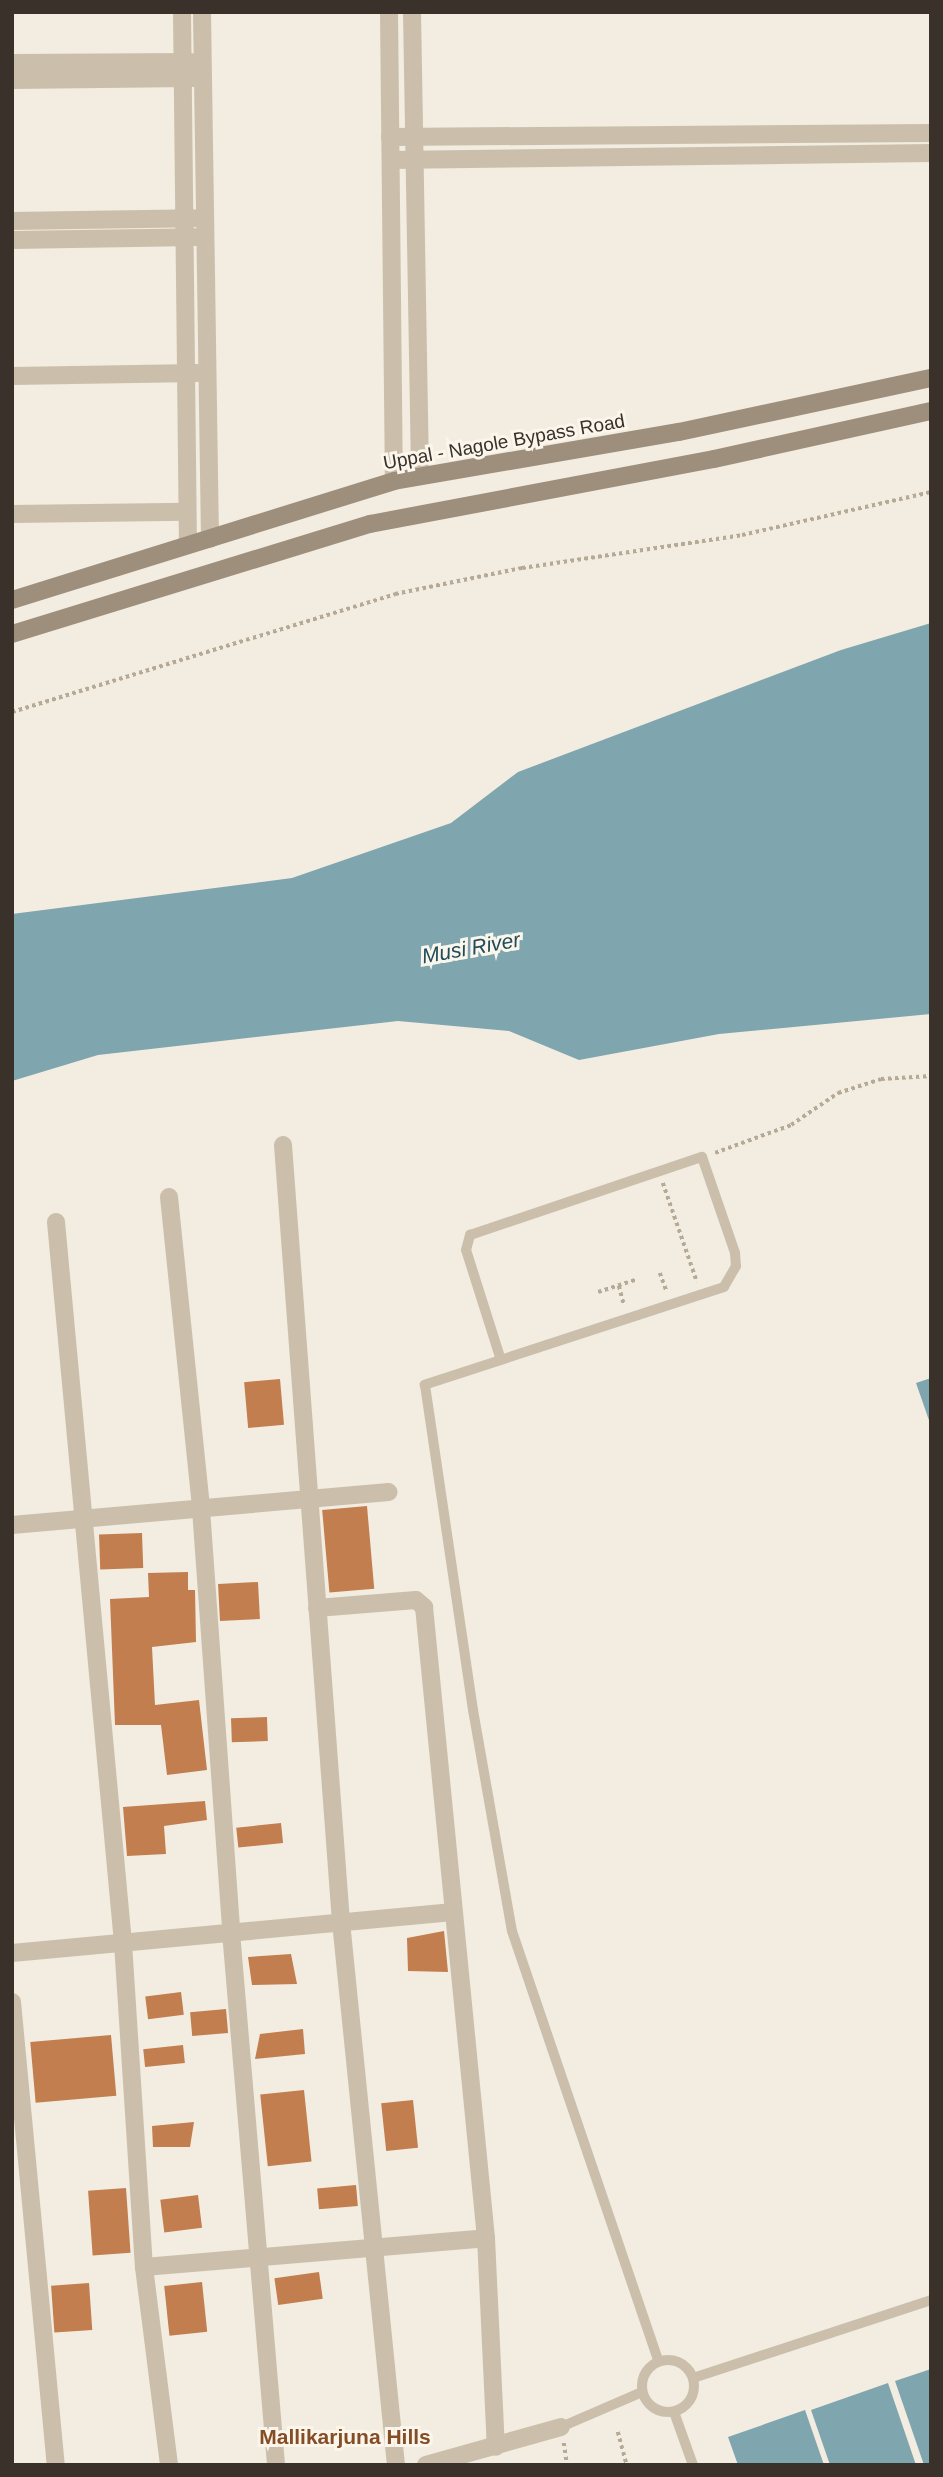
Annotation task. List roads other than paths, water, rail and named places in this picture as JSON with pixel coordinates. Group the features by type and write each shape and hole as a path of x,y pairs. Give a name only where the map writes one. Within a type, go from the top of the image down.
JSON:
{"street":[{"path":"181,12 187,545"},
{"path":"202,12 210,538"},
{"path":"389,12 394,481"},
{"path":"412,12 420,475"},
{"path":"12,63 202,70"},
{"path":"12,80 182,70"},
{"path":"390,137 931,132"},
{"path":"391,160 931,152"},
{"path":"12,221 205,218"},
{"path":"12,240 205,237"},
{"path":"12,376 207,373"},
{"name":"Uppal - Nagole Bypass Road","path":"12,600 394,481 679,432 931,378"},
{"path":"12,634 383,520 714,459 931,411"},
{"path":"12,514 187,512"},
{"path":"283,1145 341,1922 396,2465"},
{"path":"169,1197 201,1509 231,1932 276,2465"},
{"path":"56,1222 123,1942 144,2267 169,2465"},
{"path":"12,1525 389,1492"},
{"path":"317,1608 416,1600 424,1607 486,2238 496,2447"},
{"path":"12,1953 453,1912"},
{"path":"12,2002 56,2465"},
{"path":"144,2267 486,2238"},
{"path":"426,2465 561,2427"}],"lane":[{"path":"500,1357 467,1250 470,1235 702,1157 736,1266 724,1287 500,1357 425,1385 473,1710 512,1931 659,2362"},
{"path":"693,2378 931,2300"},
{"path":"659,2362 682,2364 693,2378 692,2396 674,2412 650,2406 642,2392 643,2376 659,2362"},
{"path":"561,2427 642,2392"},
{"path":"674,2412 692,2465"}],"water":[{"name":"Musi River","path":"931,623 931,1014 719,1034 579,1060 509,1031 398,1021 98,1055 12,1081 12,914 292,878 451,823 518,772 841,650"},
{"path":"931,1378 931,1426 916,1383"},
{"path":"931,2369 931,2465 924,2465 895,2381"},
{"path":"888,2383 916,2465 830,2465 811,2410"},
{"path":"805,2410 824,2465 738,2465 728,2437"}],"district":[{"name":"Mallikarjuna Hills","path":"345,2437"}]}
